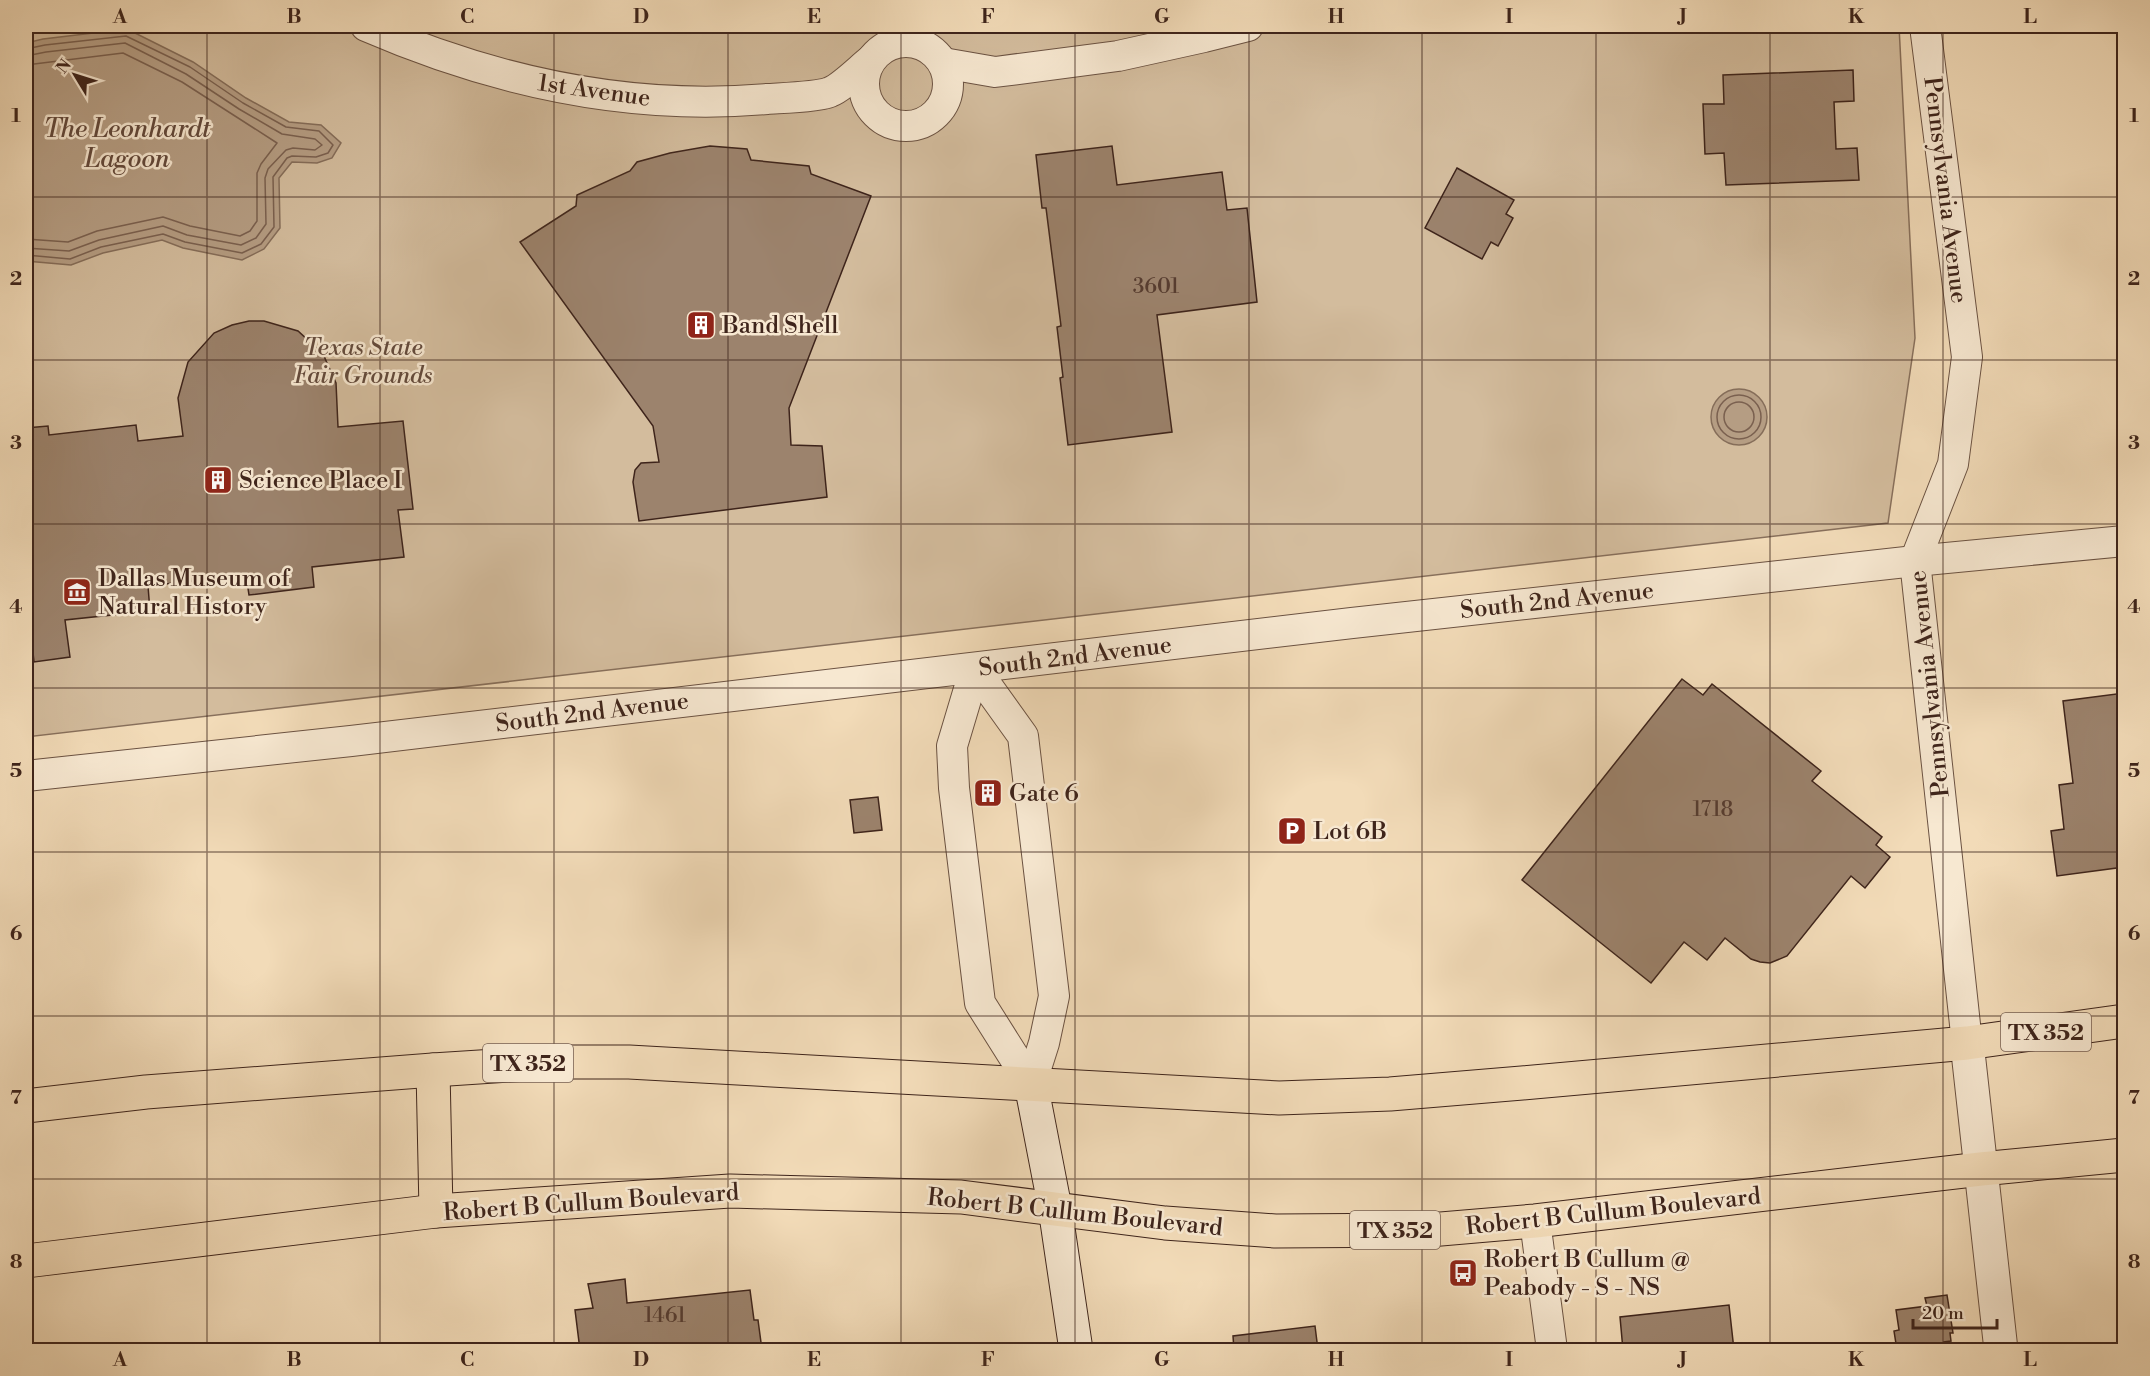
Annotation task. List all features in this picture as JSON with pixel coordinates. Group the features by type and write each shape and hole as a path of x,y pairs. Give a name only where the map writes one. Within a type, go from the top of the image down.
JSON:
{"main road":[{"name":"TX 352","path":"26,1106 146,1092 556,1062 629,1062 1279,1098 1390,1094 1967,1043 2124,1021"},
{"path":"433,1070 436,1211"},
{"name":"Robert B Cullum Boulevard","path":"26,1261 436,1211 730,1191 961,1197 1165,1223 1275,1231 1429,1230 1535,1221 1981,1169 2124,1155"}],"street":[{"name":"1st Avenue","path":"366,26 427,51 494,73 617,98 745,101 830,92"},
{"path":"943,63 995,72 1118,56 1248,26"},
{"name":"Pennsylvania Avenue","path":"1925,26 1967,357 1953,464 1915,561 2001,1350"},
{"path":"944,104 948,92 948,77 943,63 934,52 921,45 907,42 893,44 880,50 870,62 830,92 875,114 886,122 912,127 930,119 944,104 995,72"},
{"path":"870,62 864,75 863,89 867,103 875,114"},
{"name":"South 2nd Avenue","path":"26,776 975,669 1375,620 1915,561 2124,541"},
{"path":"975,669 952,746 954,788 980,1003 1031,1084 1055,1208 1076,1350"},
{"path":"975,669 1023,736 1054,996 1044,1043 1031,1084"},
{"path":"1535,1221 1552,1350"}],"green space":[{"name":"Texas State Fair Grounds","path":"26,26 1899,26 1915,338 1888,523 26,737"}],"water":[{"name":"The Leonhardt Lagoon","path":"127,29 193,62 246,98 289,122 321,125 341,143 332,158 317,163 292,162 279,178 280,228 264,249 242,260 183,248 162,240 103,253 71,265 26,261 26,43"},
{"path":"1733,389 1745,389 1755,393 1763,401 1767,417 1763,433 1755,441 1745,445 1733,445 1723,441 1715,433 1711,423 1711,411 1715,401 1723,393"}],"building":[{"path":"1853,70 1854,101 1834,102 1836,149 1857,148 1859,180 1726,185 1724,153 1705,154 1703,104 1724,104 1723,75"},
{"name":"Band Shell","path":"710,146 747,149 751,160 809,166 811,174 871,196 789,408 791,445 822,446 827,497 639,521 633,482 635,470 641,463 659,462 653,426 520,242 576,206 577,195 630,171 637,162"},
{"path":"1112,146 1117,185 1222,172 1227,210 1247,208 1257,302 1157,315 1172,432 1068,445 1057,327 1061,326 1046,208 1042,208 1036,155"},
{"path":"1457,168 1514,200 1506,214 1513,218 1498,246 1491,242 1482,259 1425,228"},
{"name":"Science Place I","path":"249,321 264,321 298,331 323,354 336,383 338,427 403,421 413,509 398,510 404,557 312,567 314,587 249,595 246,575 148,586 150,611 65,620 70,657 34,662 30,624 26,624 26,428 48,426 49,435 136,425 138,441 183,436 178,398 188,362 214,333"},
{"path":"1682,679 1703,695 1712,684 1821,771 1812,781 1882,837 1876,845 1890,857 1865,888 1851,876 1787,956 1770,963 1760,962 1751,959 1725,938 1707,960 1684,942 1651,983 1522,880"},
{"path":"2124,693 2124,867 2057,876 2051,831 2064,829 2059,785 2073,783 2063,701"},
{"path":"878,797 882,830 854,833 850,800"},
{"path":"625,1279 627,1303 750,1290 754,1320 758,1320 762,1350 580,1350 575,1310 593,1308 588,1284"},
{"path":"1947,1295 1953,1333 1950,1333 1951,1341 1944,1342 1945,1350 1897,1350 1894,1331 1899,1330 1896,1310 1927,1306 1925,1298"},
{"path":"1729,1305 1734,1350 1623,1350 1620,1317"},
{"path":"1315,1326 1318,1350 1234,1350 1233,1336"}],"place":[{"name":"Band Shell","path":"701,325"},
{"name":"Science Place I","path":"218,480"},
{"name":"Dallas Museum of Natural History","path":"77,592"},
{"name":"Gate 6","path":"988,793"},
{"name":"Lot 6B","path":"1292,831"},
{"name":"Robert B Cullum @ Peabody - S - NS","path":"1463,1273"}]}
